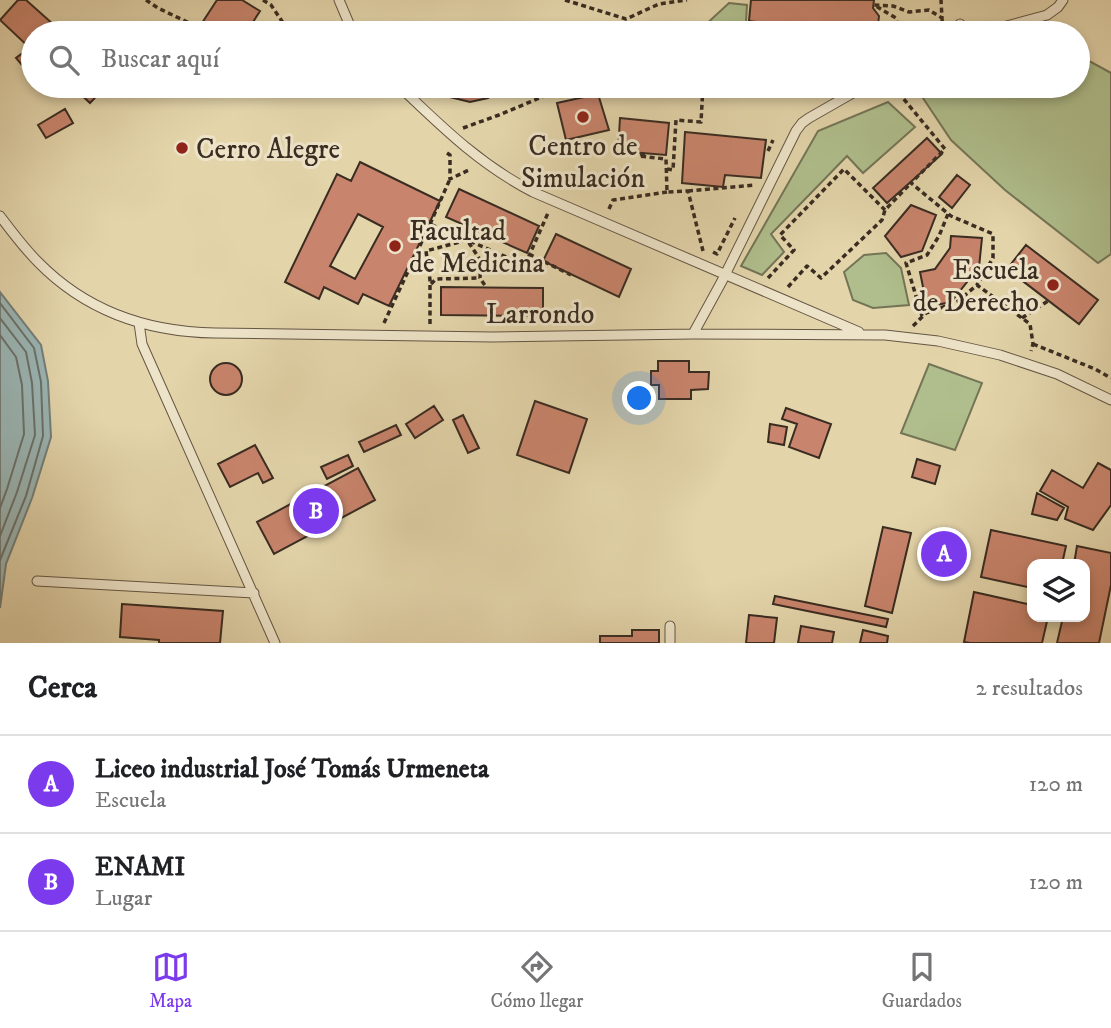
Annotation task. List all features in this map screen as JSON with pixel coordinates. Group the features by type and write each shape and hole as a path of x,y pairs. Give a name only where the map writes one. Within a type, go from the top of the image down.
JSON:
{"lane":[{"path":"339,0 348,21"},
{"path":"1025,21 1047,15 1063,0"},
{"path":"412,98 471,153 523,187 866,334"},
{"path":"694,334 796,131 802,123 845,98"},
{"name":"Larrondo","path":"0,216 23,247 76,293 97,306 139,323 167,330 191,333 492,337 866,334 971,348 1057,374 1111,400"},
{"path":"139,323 142,344 275,643"},
{"path":"37,581 254,593"},
{"path":"670,626 670,643"}],"path":[{"path":"146,0 185,21"},
{"path":"263,0 271,5 282,21"},
{"path":"565,0 626,19 659,4 687,0"},
{"path":"893,0 893,6"},
{"path":"942,19 943,1"},
{"path":"897,21 874,5 893,6 909,12 929,10 942,19"},
{"path":"449,133 476,125 540,98"},
{"path":"667,169 673,170 676,120 701,122 703,98"},
{"path":"779,298 807,266 821,278 882,219 885,210 945,149 903,98"},
{"path":"768,151 773,140"},
{"path":"645,154 639,156 666,159 667,192"},
{"path":"758,288 794,250 780,235 844,169 885,210"},
{"path":"379,335 450,179"},
{"path":"904,337 922,316 957,302 977,285 993,258 992,234 948,213 911,183"},
{"path":"747,195 753,184"},
{"path":"603,223 612,200 753,184 768,188"},
{"path":"688,191 706,266"},
{"path":"429,224 525,265 552,201"},
{"path":"922,316 906,262 927,255 939,236 948,213"},
{"path":"690,243 717,254 735,219"},
{"path":"424,236 430,286 430,329"},
{"path":"426,251 467,240"},
{"path":"467,240 481,261 480,278 486,288"},
{"path":"529,254 571,275"},
{"path":"430,286 436,279 480,278"},
{"path":"977,285 1030,324 1033,344 1028,364"},
{"path":"1022,318 1048,301"},
{"path":"1033,344 1111,377"}],"green space":[{"path":"729,3 747,5 746,21 710,21"},
{"path":"1090,62 1111,73 1111,254 1098,263 1005,190 951,140 923,98 1090,98"},
{"path":"888,102 915,127 863,173 847,156 771,234 784,252 762,275 741,266 818,131"},
{"path":"886,253 901,268 909,305 873,308 853,300 844,272 864,255"},
{"path":"929,364 982,383 955,450 901,433"}],"water":[{"path":"0,292 41,345 48,381 51,437 32,498 6,564 0,608"}],"building":[{"path":"18,0 26,0 50,21 21,21 21,40 0,20"},
{"path":"217,0 242,0 260,11 254,21 203,21"},
{"path":"751,0 874,0 873,8 879,16 878,21 749,21"},
{"path":"454,98 488,98 470,102"},
{"name":"Centro de Simulación","path":"580,98 599,98 609,130 566,140 557,103"},
{"path":"65,109 73,123 46,138 38,125"},
{"path":"620,118 669,123 666,155 618,151"},
{"path":"685,132 766,140 761,178 725,175 723,187 682,183"},
{"path":"927,138 942,154 887,203 873,188"},
{"name":"Facultad de Medicina","path":"360,162 440,201 389,306 363,294 358,304 324,287 319,299 285,282 337,174 351,181","holes":["358,214 383,227 355,279 330,266"]},
{"path":"957,175 970,185 952,208 939,197"},
{"path":"459,189 539,226 527,253 446,217"},
{"path":"911,205 936,215 922,251 901,257 885,236"},
{"path":"556,234 631,269 619,297 543,261"},
{"path":"951,236 982,238 979,267 951,302 927,307 920,272 935,269 950,248"},
{"name":"Escuela de Derecho","path":"1026,245 1098,300 1079,324 1007,269"},
{"path":"441,287 543,288 543,316 441,315"},
{"path":"658,361 689,361 689,372 709,372 708,389 691,390 691,399 659,399 659,385 651,385 651,371 658,371"},
{"path":"226,363 237,368 242,379 237,390 226,395 215,390 210,379 215,368"},
{"path":"535,401 587,419 569,473 517,455"},
{"path":"434,406 443,420 415,438 406,424"},
{"path":"786,408 831,424 819,458 789,447 797,424 782,419"},
{"path":"463,415 479,448 468,453 453,420"},
{"path":"770,424 787,427 784,445 768,442"},
{"path":"396,425 401,435 364,452 359,442"},
{"path":"255,445 273,478 263,483 258,473 230,487 218,464"},
{"path":"348,455 353,466 327,479 321,467"},
{"path":"917,459 940,466 935,484 912,477"},
{"path":"1098,463 1111,470 1111,505 1093,530 1065,519 1068,507 1040,491 1052,470 1083,488"},
{"path":"358,468 375,500 274,554 257,522"},
{"path":"1037,493 1064,508 1057,520 1032,514"},
{"path":"883,527 911,533 892,613 865,606"},
{"path":"991,530 1066,546 1063,559 1027,559 1027,587 981,577"},
{"path":"1077,546 1111,553 1111,585 1099,643 1057,643 1062,622 1090,622 1090,559 1075,559"},
{"path":"974,592 1027,604 1027,622 1047,622 1042,643 964,642"},
{"path":"775,596 888,619 886,627 773,604"},
{"path":"122,604 223,611 220,643 159,643 159,640 120,637"},
{"path":"749,615 777,618 774,643 746,643"},
{"path":"801,626 834,632 832,643 798,643"},
{"path":"632,630 659,630 659,643 600,643 600,636 632,636"},
{"path":"863,630 888,636 887,643 860,643"}],"place":[{"name":"Centro de Simulación","path":"583,117"},
{"name":"Cerro Alegre","path":"182,148"},
{"name":"Facultad de Medicina","path":"395,246"},
{"name":"Escuela de Derecho","path":"1053,285"},
{"name":"ENAMI","path":"316,511"},
{"name":"Liceo industrial José Tomás Urmeneta","path":"944,554"}]}
